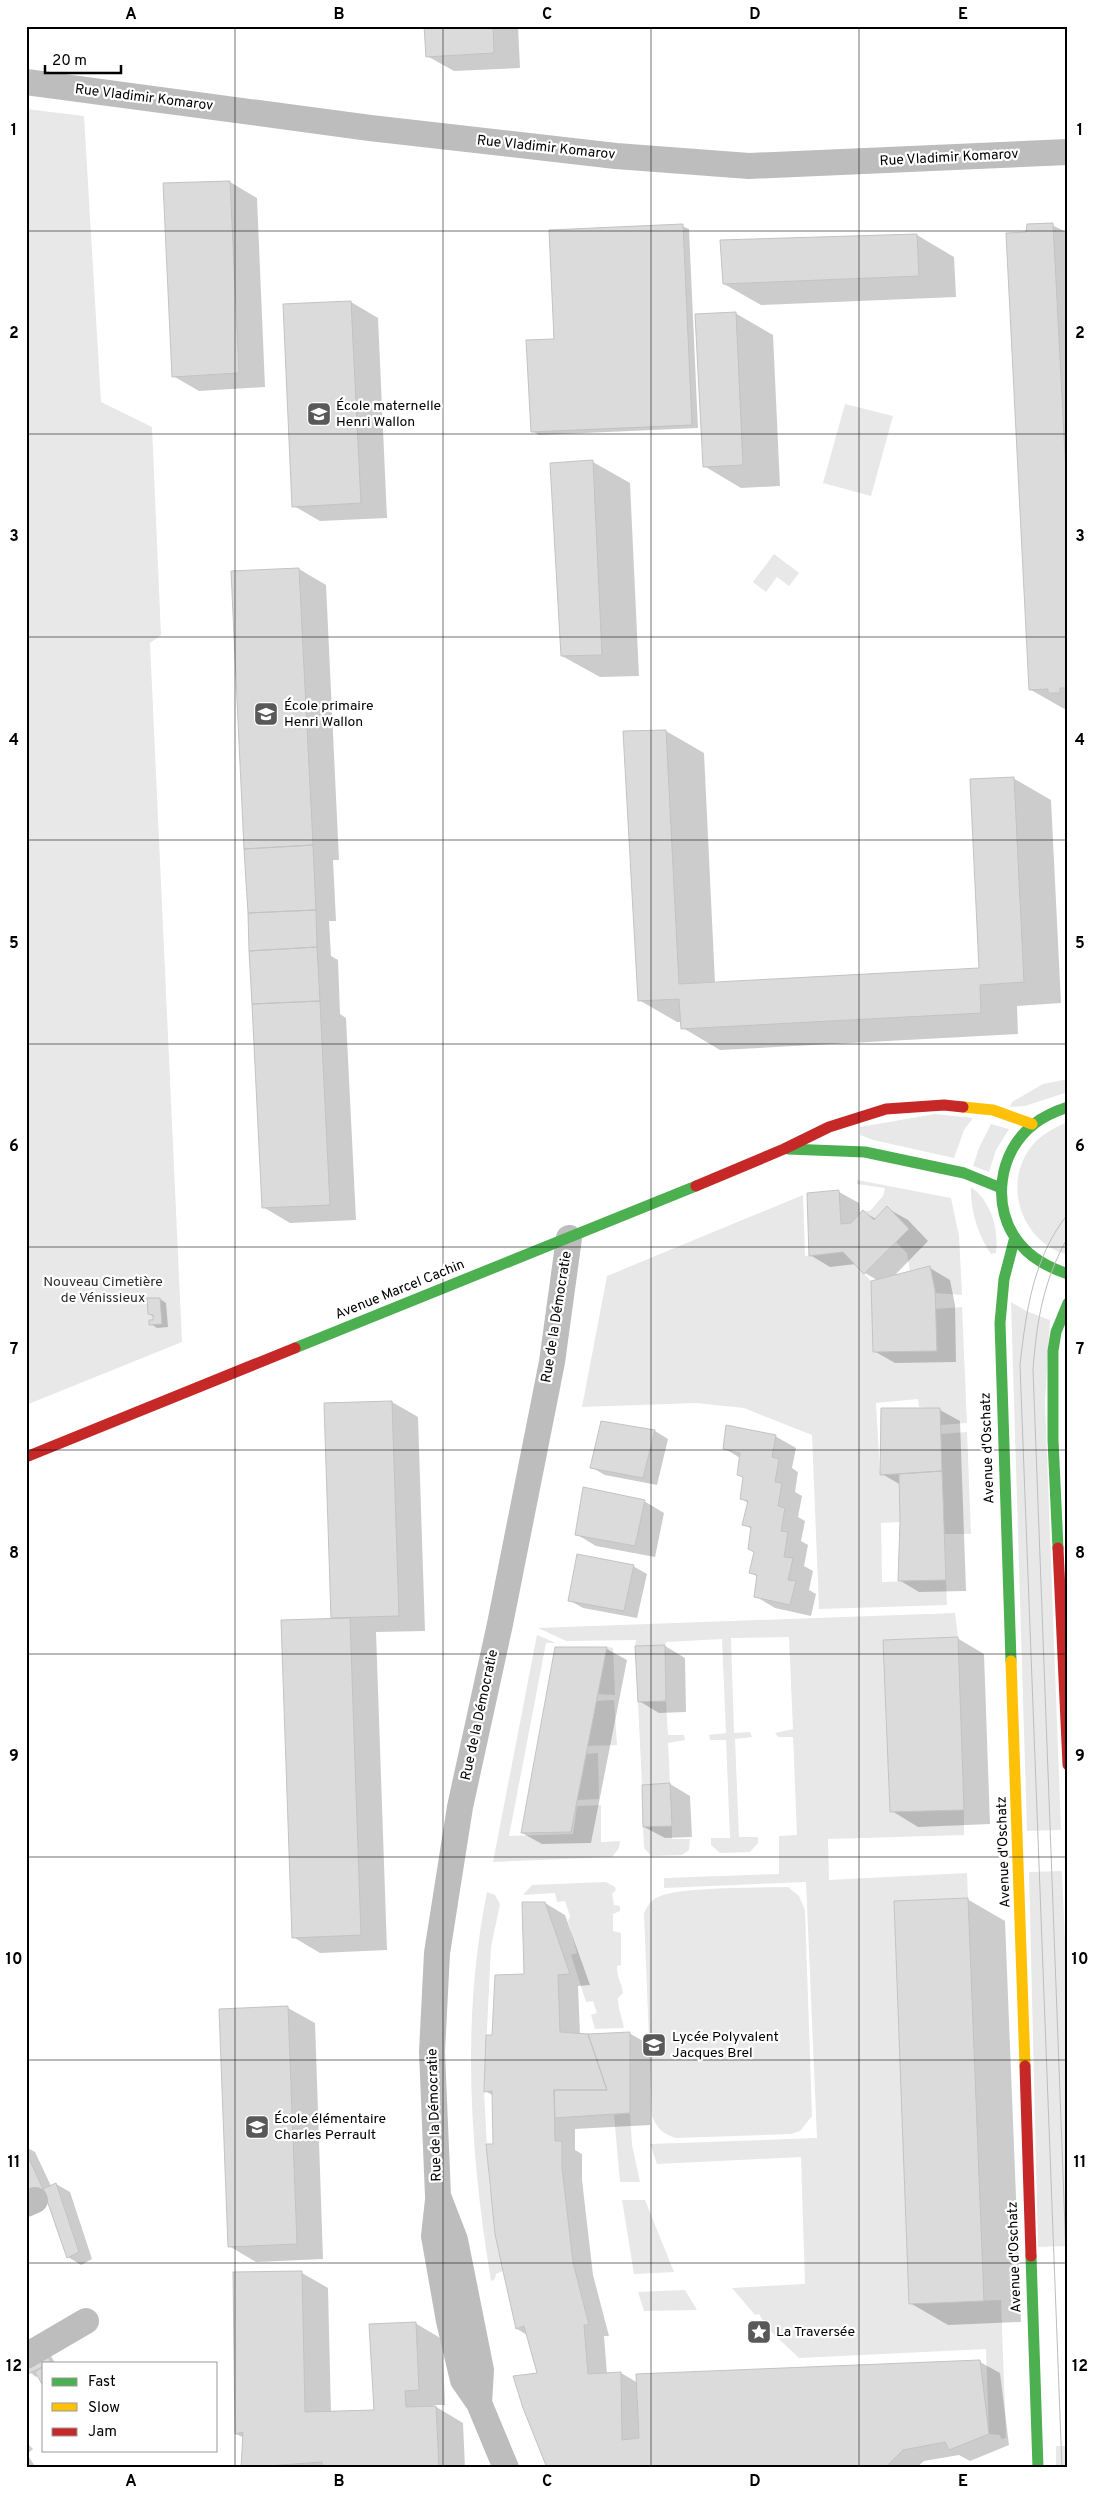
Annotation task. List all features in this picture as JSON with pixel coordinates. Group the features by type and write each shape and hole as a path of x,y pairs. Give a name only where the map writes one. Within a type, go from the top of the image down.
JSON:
{"street":[{"name":"Rue Vladimir Komarov","path":"26,82 370,128 616,156 740,165 1068,152"},
{"name":"Avenue Marcel Cachin","path":"26,1456 569,1238 784,1148 829,1126 886,1109 944,1105 986,1109 1032,1124"},
{"path":"1068,1107 1050,1113 1032,1124 1010,1153 1001,1188 1004,1214 1015,1238 1041,1262 1068,1274"},
{"name":"Avenue Marcel Cachin","path":"784,1148 865,1152 964,1173 1001,1188"},
{"name":"Rue de la Démocratie","path":"506,2468 479,2403 481,2370 455,2240 438,2196 432,2052 437,1953 460,1807 500,1624 552,1362 569,1238"},
{"name":"Avenue d'Oschatz","path":"1015,1238 1004,1279 1000,1342 1019,1852 1038,2468"},
{"path":"1068,1303 1056,1332 1053,1351 1053,1440 1068,1765"},
{"path":"26,2356 86,2321"}],"green space":[{"name":"Nouveau Cimetière de Vénissieux","path":"26,109 84,116 101,402 152,427 161,635 150,643 182,1342 26,1405"},
{"path":"845,404 893,416 871,496 823,483"},
{"path":"774,554 799,573 789,586 777,577 766,592 753,582"},
{"path":"1068,1079 1068,1092 1025,1106 1010,1107 1012,1102 1043,1084"},
{"path":"935,1114 973,1118 964,1130 954,1158 873,1140 860,1135 860,1127"},
{"path":"1068,1122 1068,1255 1052,1249 1039,1239 1029,1226 1022,1212 1018,1196 1018,1179 1022,1163 1034,1143 1047,1132"},
{"path":"991,1124 1009,1129 996,1150 989,1172 973,1166 979,1148"},
{"path":"857,1180 951,1198 959,1236 962,1295 935,1293 930,1267 910,1271 907,1253 896,1242 909,1228 887,1207 874,1220 865,1211 870,1211 883,1196 885,1188 857,1184"},
{"path":"971,1187 984,1200 992,1216 995,1225 996,1253 991,1254 979,1231 973,1213"},
{"path":"803,1195 805,1256 843,1252 871,1281 873,1352 936,1351 935,1309 962,1307 967,1423 941,1425 940,1409 919,1407 918,1399 876,1403 880,1474 899,1474 900,1522 881,1523 882,1582 946,1580 947,1605 819,1609 812,1435 744,1408 696,1403 582,1407 607,1276"},
{"path":"1011,1302 1026,1311 1050,1320 1045,1402 1061,1830 1027,1831"},
{"path":"967,1432 971,1534 944,1534 941,1434"},
{"path":"955,1613 958,1637 884,1640 890,1812 964,1810 964,1835 828,1839 829,1880 967,1873 968,1898 894,1901 896,1959 925,1959 909,2304 1001,2300 1006,2438 1001,2439 1000,2435 989,2434 986,2349 799,2358 766,2327 759,2314 755,2315 732,2288 805,2284 801,2157 657,2164 650,2144 817,2138 806,1882 664,1888 664,1878 779,1874 779,1836 797,1835 793,1737 778,1737 775,1733 793,1729 789,1637 731,1638 734,1733 750,1732 752,1737 735,1739 739,1837 758,1837 758,1843 750,1852 720,1853 711,1845 711,1838 730,1838 726,1740 710,1740 709,1735 726,1733 722,1639 666,1642 665,1645 635,1646 636,1640 566,1641 538,1628"},
{"path":"537,1635 556,1643 546,1643 509,1836 573,1834 577,1806 601,1805 601,1842 620,1841 619,1848 612,1857 493,1862"},
{"path":"607,1647 613,1648 615,1695 597,1694"},
{"path":"614,1700 617,1745 587,1746 596,1701"},
{"path":"666,1701 668,1735 684,1735 685,1740 668,1743 670,1783 642,1785 638,1702"},
{"path":"598,1753 599,1799 576,1800 586,1754"},
{"path":"672,1826 672,1839 690,1839 689,1850 682,1855 651,1856 644,1848 643,1827"},
{"path":"1062,1871 1068,2013 1068,2246 1038,2247 1029,1872"},
{"path":"606,1882 615,1887 616,1890 612,1894 614,1905 620,1906 620,1911 613,1914 613,1931 621,1933 621,1965 617,1966 623,1993 618,1998 624,2028 595,2029 591,2015 597,2013 593,2001 586,2002 571,1955 577,1953 568,1921 570,1916 565,1901 557,1902 555,1893 523,1895 532,1885"},
{"path":"788,1887 799,1896 805,1910 812,2116 800,2131 791,2134 675,2138 670,2136 661,2130 652,2116 644,1913 650,1902 656,1898 681,1891 719,1888"},
{"path":"487,1892 495,1895 500,1904 491,1947 484,2092 489,2183 503,2271 496,2274 495,2279 491,2281 478,2184 471,2086 474,1989 479,1940"},
{"path":"630,2113 632,2145 640,2182 620,2182 614,2115"},
{"path":"622,2200 645,2200 674,2272 634,2274"},
{"path":"685,2290 697,2310 644,2311 638,2292"},
{"path":"1056,2446 1068,2446 1068,2468 1056,2468"}],"building":[{"path":"424,26 493,26 494,53 426,57"},
{"path":"230,181 239,373 172,377 163,183"},
{"path":"1053,223 1068,512 1068,688 1060,688 1060,693 1048,693 1048,689 1029,690 1006,233 1026,232 1027,224"},
{"path":"683,224 692,425 531,432 526,340 554,339 549,230"},
{"path":"917,234 919,276 723,284 720,240"},
{"path":"351,301 361,503 292,507 283,304"},
{"path":"736,312 743,465 703,467 695,314"},
{"path":"593,460 602,655 561,656 550,463"},
{"path":"299,568 313,845 244,849 231,571"},
{"path":"666,730 679,984 979,968 970,779 1014,777 1024,982 980,985 981,1013 681,1029 679,999 638,1001 623,731"},
{"path":"313,845 316,910 248,913 244,849"},
{"path":"316,910 317,947 249,951 248,913"},
{"path":"317,947 320,1001 252,1004 249,951"},
{"path":"320,1001 330,1205 262,1208 252,1004"},
{"path":"839,1190 841,1224 851,1223 863,1210 874,1220 887,1206 909,1229 864,1274 843,1252 809,1256 807,1193"},
{"path":"930,1266 935,1290 937,1351 873,1352 871,1281"},
{"path":"147,1298 160,1298 162,1324 149,1325 149,1320 153,1320 153,1315 148,1314"},
{"path":"392,1401 399,1616 331,1618 324,1403"},
{"path":"881,1408 940,1408 942,1471 880,1475"},
{"path":"601,1421 655,1430 643,1478 590,1468"},
{"path":"726,1425 776,1435 772,1457 779,1459 775,1482 782,1483 778,1506 785,1508 781,1531 788,1532 784,1557 793,1558 788,1580 796,1581 790,1605 754,1597 757,1575 749,1573 754,1552 748,1549 751,1527 742,1525 748,1501 740,1499 743,1477 737,1475 740,1453 723,1449"},
{"path":"942,1471 946,1580 898,1581 899,1474"},
{"path":"583,1487 645,1500 635,1546 575,1535"},
{"path":"577,1554 634,1565 624,1611 568,1601"},
{"path":"350,1618 361,1935 292,1938 281,1620"},
{"path":"958,1637 964,1810 890,1812 883,1640"},
{"path":"665,1645 666,1701 638,1702 635,1646"},
{"path":"555,1647 607,1647 571,1832 521,1833"},
{"path":"670,1783 672,1826 643,1827 642,1785"},
{"path":"968,1898 984,2301 909,2304 894,1901"},
{"path":"522,1902 545,1902 570,1974 558,1975 560,2032 588,2034 607,2090 554,2090 555,2141 562,2141 562,2168 573,2262 589,2325 584,2325 588,2374 621,2372 622,2440 639,2438 636,2374 980,2360 989,2434 949,2450 945,2442 903,2450 885,2468 547,2468 523,2408 513,2376 537,2373 524,2326 516,2329 503,2271 495,2234 486,2144 493,2144 492,2091 484,2092 486,2035 492,2035 495,1975 524,1974"},
{"path":"288,2006 297,2244 228,2247 219,2009"},
{"path":"630,2032 630,2113 555,2118 554,2090 607,2090 588,2034"},
{"path":"26,2152 43,2189 26,2196"},
{"path":"56,2183 79,2252 67,2258 43,2189"},
{"path":"302,2271 305,2412 374,2410 369,2324 416,2322 419,2390 405,2391 406,2407 436,2406 439,2468 323,2468 322,2462 241,2468 243,2432 235,2434 233,2272"},
{"path":"45,2351 51,2362 42,2362 42,2367 28,2374 26,2363"},
{"path":"42,2367 42,2384 35,2372"}],"tram line":[{"path":"1062,2468 1020,1365 1025,1325 1039,1267 1056,1231 1068,1214"},
{"path":"1068,1237 1059,1253 1047,1285 1039,1317 1033,1369 1068,2308"}],"traffic: fast":[{"path":"1068,1107 1042,1119 1022,1135 1012,1149 1002,1181 1004,1214 1020,1244 1042,1262 1068,1274"},
{"path":"788,1149 865,1152 964,1173 1001,1188"},
{"path":"295,1348 696,1186"},
{"path":"1011,1661 1000,1323 1004,1279 1015,1237"},
{"path":"1058,1548 1053,1440 1053,1351 1056,1332 1068,1303"},
{"path":"1031,2256 1038,2468"}],"traffic: slow":[{"path":"963,1107 993,1110 1032,1124"},
{"path":"1011,1661 1025,2066"}],"traffic: jam":[{"path":"696,1186 784,1149 829,1127 886,1109 944,1105 963,1107"},
{"path":"26,1457 295,1348"},
{"path":"1058,1548 1068,1765"},
{"path":"1025,2066 1031,2256"}],"place":[{"name":"École maternelle Henri Wallon","path":"319,414"},
{"name":"École primaire Henri Wallon","path":"266,714"},
{"name":"Lycée Polyvalent Jacques Brel","path":"654,2045"},
{"name":"École élémentaire Charles Perrault","path":"257,2127"},
{"name":"La Traversée","path":"759,2332"}]}
